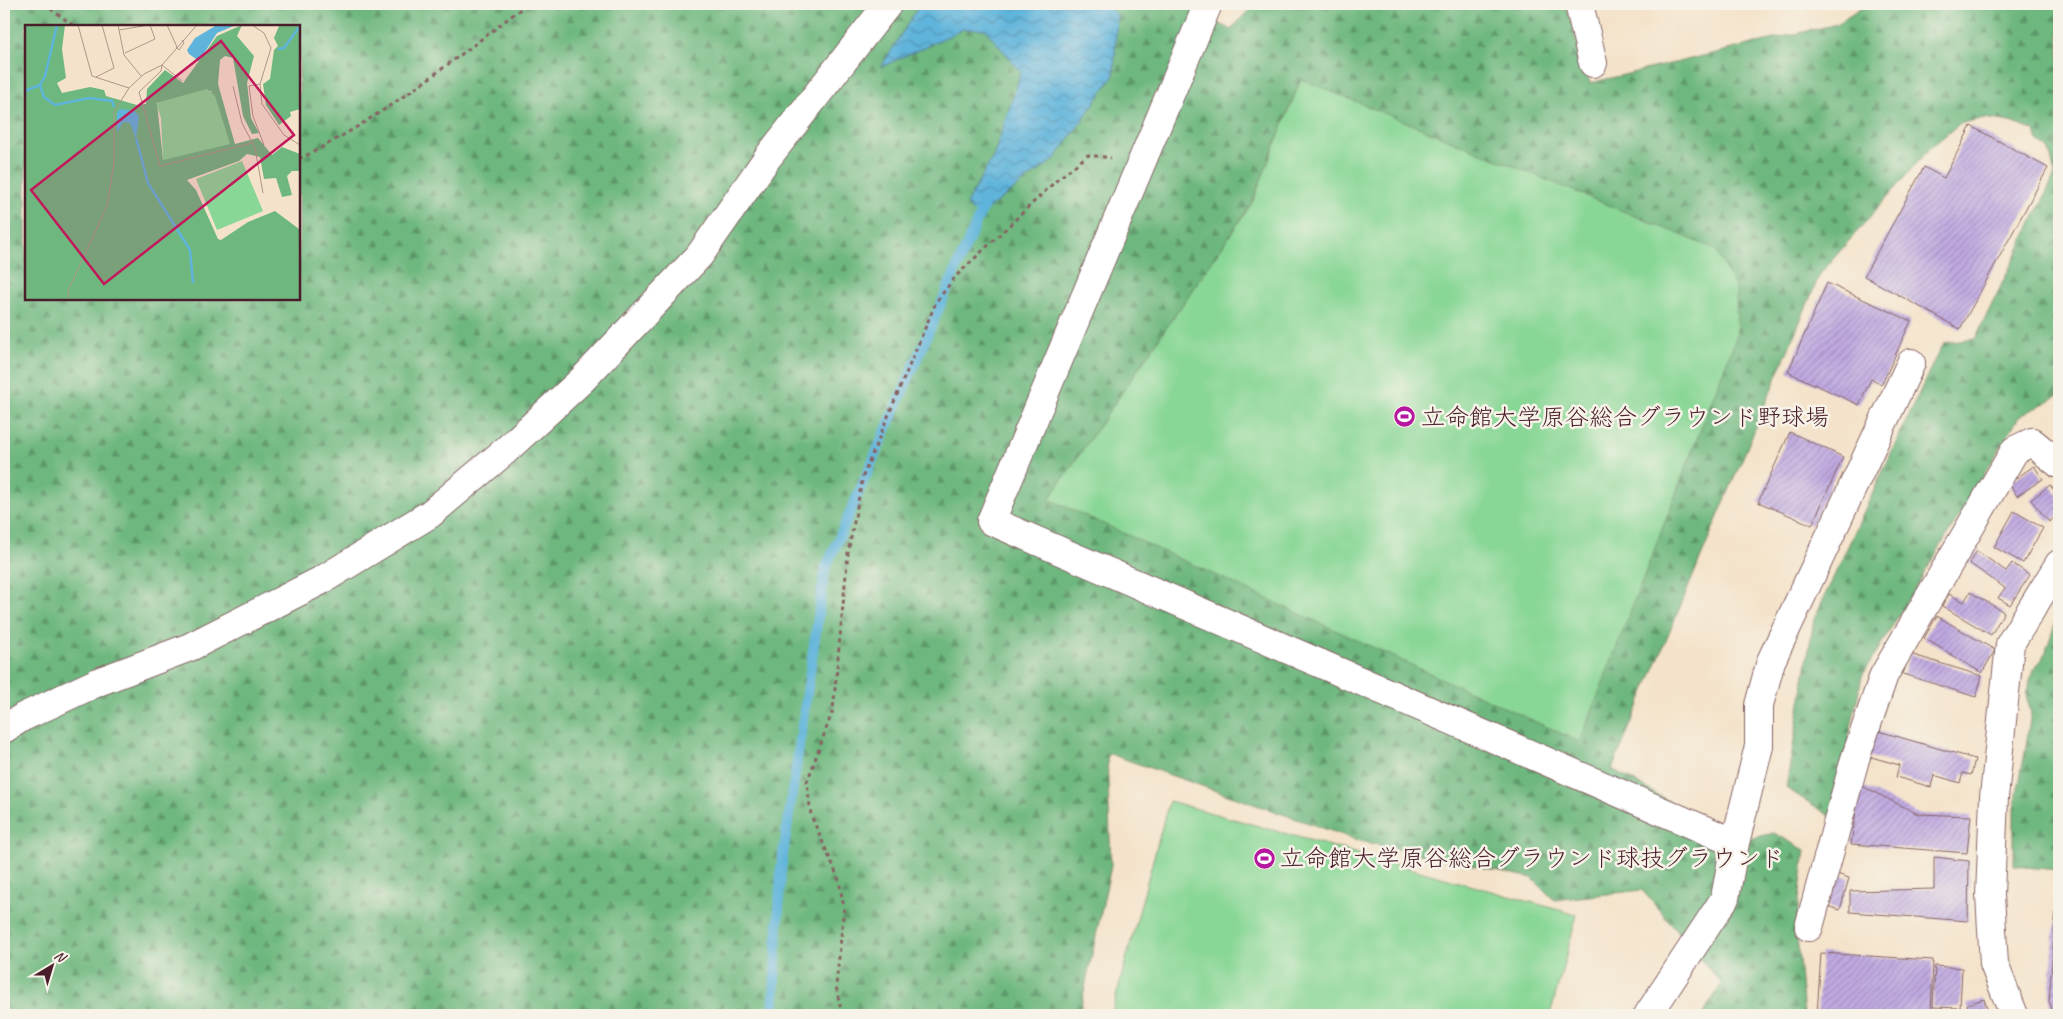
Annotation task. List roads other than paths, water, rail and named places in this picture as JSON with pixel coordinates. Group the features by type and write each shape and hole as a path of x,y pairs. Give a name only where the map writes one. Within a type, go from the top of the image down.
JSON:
{"street":[{"path":"4,729 23,717 98,682 190,647 322,580 430,514 505,451 583,379 699,256 768,157 888,4"},
{"path":"1208,4 991,521 1735,843"},
{"path":"1579,4 1593,63"},
{"path":"1648,1015 1725,898 1735,843 1759,746 1759,706 1771,661 1911,363"},
{"path":"1809,926 1855,759 1884,675 2015,450 2032,442 2059,464"},
{"path":"2014,1015 1994,964 1990,895 1994,796 2010,644 2059,564"}],"water":[{"path":"920,4 1106,4 1117,15 1114,75 1055,159 978,216 966,204 994,155 1021,72 985,29 964,29 881,67"}],"waterway":[{"path":"773,1015 781,869 825,570 984,205"}],"place":[{"name":"立命館大学原谷総合グラウンド野球場","path":"1405,417"},
{"name":"立命館大学原谷総合グラウンド球技グラウンド","path":"1264,858"}]}
